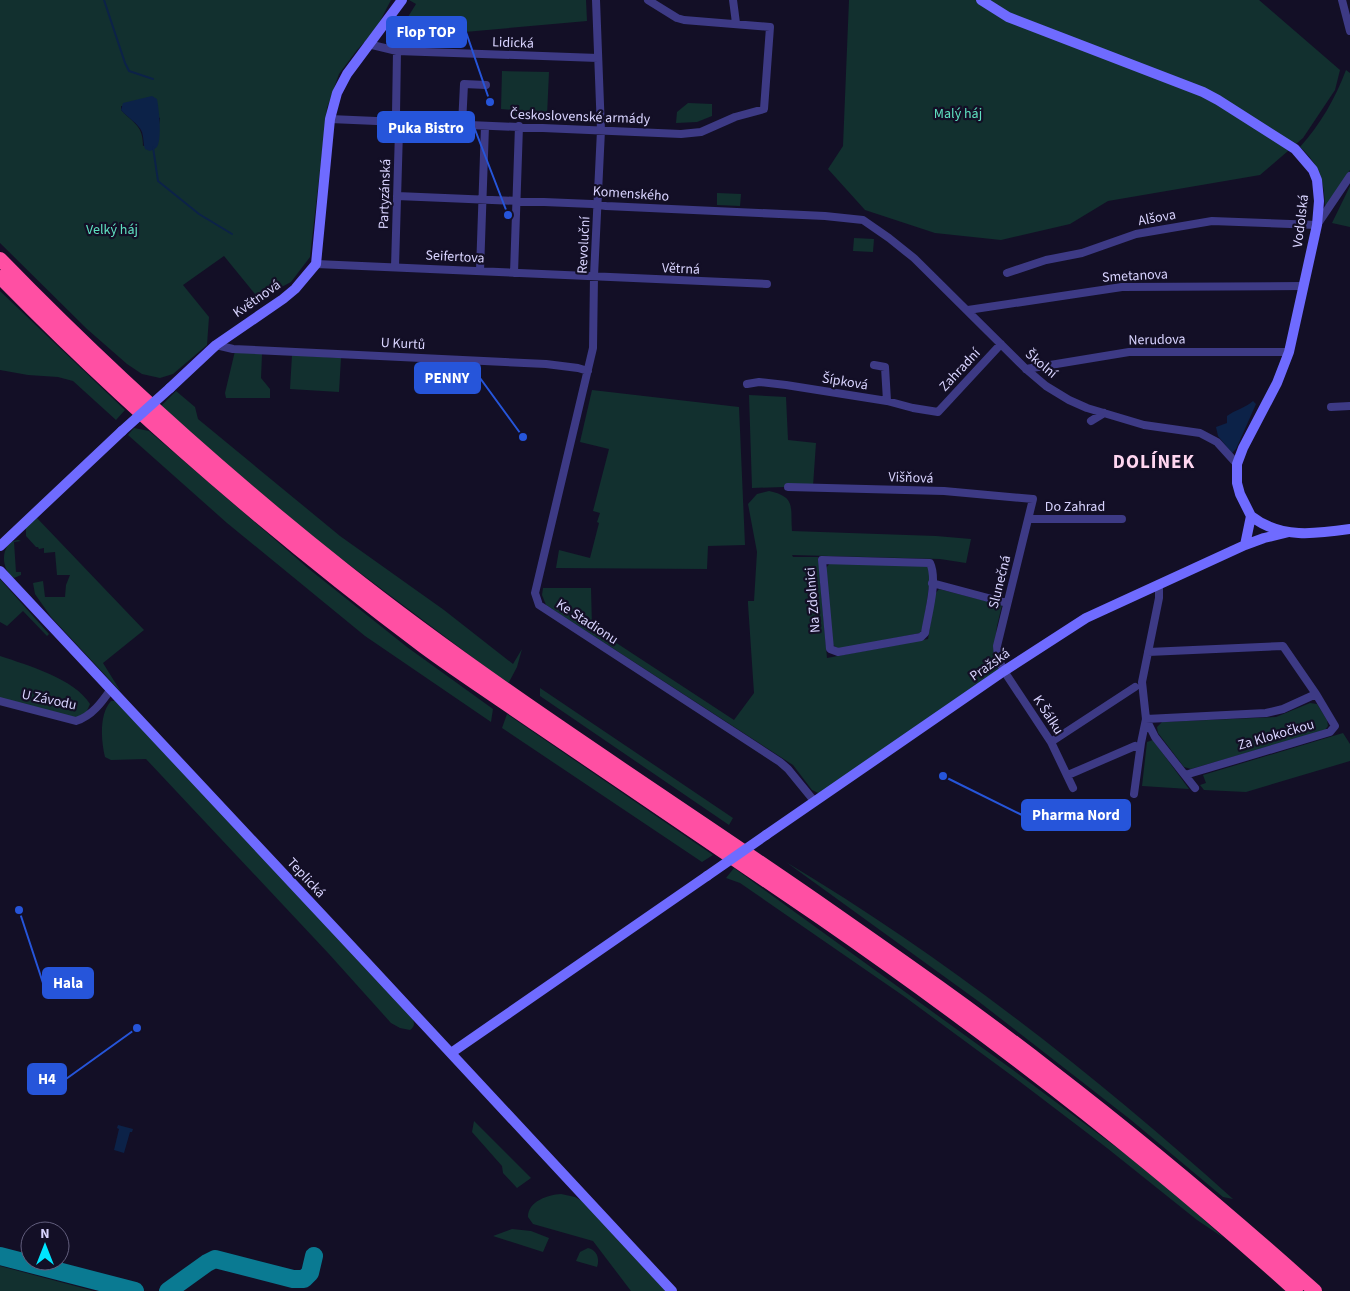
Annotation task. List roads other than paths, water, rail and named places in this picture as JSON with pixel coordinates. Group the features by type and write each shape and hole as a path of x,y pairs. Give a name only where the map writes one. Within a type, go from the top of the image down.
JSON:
{"highway":[{"path":"0,258 47,307 143,399 256,498 343,570 492,680 826,908 981,1018 1119,1124 1251,1234 1315,1291"},
{"path":"0,277 39,317 136,408 248,506 336,579 427,649 820,918 974,1027 1112,1134 1244,1243 1296,1291"}],"street":[{"path":"316,264 330,118 337,93 347,74 402,0"},
{"name":"Revoluční","path":"588,371 593,348 594,276 601,130 596,0"},
{"path":"651,1 677,18 684,20 736,23 733,0"},
{"name":"Vodolská","path":"981,0 1008,17 1203,92 1295,149 1313,170 1317,180 1319,200 1317,225 1289,352 1277,383 1243,448 1237,464 1237,483 1240,494 1251,516"},
{"path":"1342,0 1350,31"},
{"name":"Partyzánská","path":"386,22 396,32 397,51 396,114 399,131 395,267"},
{"name":"Československé armády","path":"330,118 690,134 701,132 735,117 764,109 770,26 736,23"},
{"name":"Lidická","path":"368,44 397,51 598,58"},
{"path":"462,125 464,84 486,85"},
{"path":"480,271 485,126"},
{"path":"514,273 520,126"},
{"path":"1317,225 1350,176"},
{"name":"Komenského","path":"397,196 825,216 864,220"},
{"name":"Školní","path":"864,220 914,258 1026,369 1046,386 1069,400 1104,413 1144,425 1200,433 1217,442 1237,464"},
{"name":"Alšova","path":"1007,273 1046,260 1082,253 1136,234 1212,221 1317,225"},
{"name":"Seifertova","path":"316,264 594,276"},
{"name":"Květnová","path":"0,546 216,345 282,300 307,277 316,264"},
{"name":"Větrná","path":"594,276 664,281 767,284"},
{"name":"Smetanova","path":"968,310 1122,287 1304,286"},
{"name":"Zahradní","path":"938,412 1001,344"},
{"name":"U Kurtů","path":"216,345 254,350 546,364 588,371"},
{"name":"Nerudova","path":"1026,369 1129,352 1289,352"},
{"path":"874,365 885,367 887,401"},
{"name":"Ke Stadionu","path":"588,371 534,593 539,605 780,762 815,802"},
{"name":"Šípková","path":"746,384 758,382 786,385 887,401 938,412"},
{"path":"1331,407 1350,406"},
{"path":"1091,421 1104,413"},
{"name":"Višňová","path":"788,487 944,491 1033,499"},
{"name":"Slunečná","path":"1004,671 998,658 997,646 1033,499"},
{"path":"1245,545 1251,516 1263,525 1289,532 1305,534 1350,529"},
{"name":"Do Zahrad","path":"1029,519 1122,519"},
{"name":"Pražská","path":"451,1053 1004,671 1086,618 1245,545 1289,532"},
{"name":"Na Zdolnici","path":"822,560 930,563 933,569 932,583 925,633 921,637 838,652 830,649 822,560"},
{"name":"Teplická","path":"0,571 672,1291"},
{"path":"932,583 1007,603"},
{"path":"1134,794 1146,719 1142,682 1159,598 1159,584"},
{"name":"Za Klokočkou","path":"1148,652 1284,646 1335,726 1330,732 1185,775"},
{"name":"K Šálku","path":"1004,671 1051,742 1073,788"},
{"path":"1051,742 1135,686"},
{"name":"U Závodu","path":"0,701 76,721 88,716 102,702 111,689"},
{"name":"Za Klokočkou","path":"1146,719 1266,713 1283,710 1316,694"},
{"path":"1146,719 1155,737 1195,788"},
{"path":"1068,775 1135,746"}],"water":[{"path":"152,96 157,99 160,131 157,147 150,151 145,149 143,134 136,123 121,110 123,103"},
{"path":"1253,401 1256,404 1236,449 1232,453 1218,436 1216,427 1227,423 1227,416"},
{"path":"118,1125 133,1129 130,1132 124,1153 114,1150 119,1129 117,1128"}],"waterway":[{"path":"104,0 129,71 153,79"},
{"path":"153,147 158,181 199,214 232,234"}],"place":[{"name":"Flop TOP","path":"490,102"},
{"name":"Puka Bistro","path":"508,215"},
{"name":"PENNY","path":"523,437"},
{"name":"Pharma Nord","path":"943,776"},
{"name":"Hala","path":"19,910"},
{"name":"H4","path":"137,1028"}],"district":[{"name":"DOLÍNEK","path":"1154,462"}],"park label":[{"name":"Malý háj","path":"958,114"},
{"name":"Velký háj","path":"112,230"}]}
